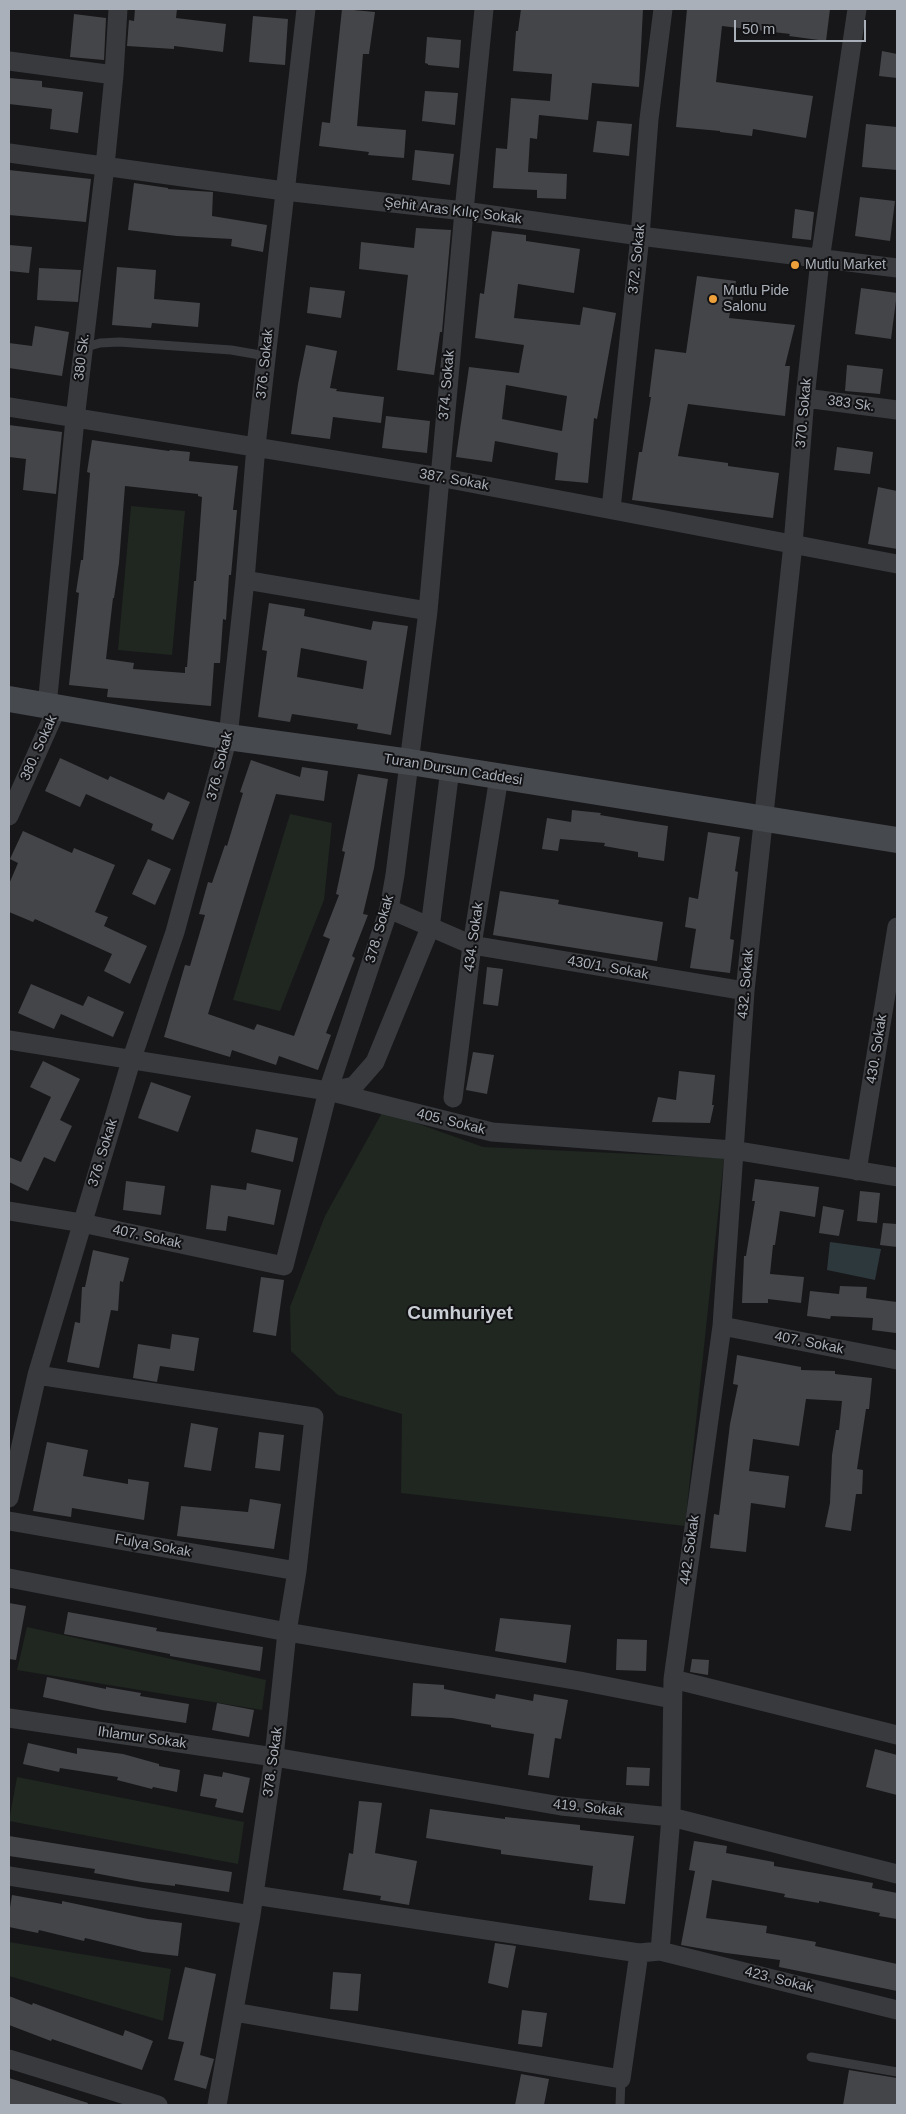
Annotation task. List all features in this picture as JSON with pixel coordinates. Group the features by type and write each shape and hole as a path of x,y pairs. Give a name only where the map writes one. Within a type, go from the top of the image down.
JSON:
{"street":[{"name":"380 Sk.","path":"52,707 75,419 105,166 118,9"},
{"name":"376. Sokak","path":"9,1498 37,1375 131,1061 175,932 228,737 245,580 256,446 306,9"},
{"name":"374. Sokak","path":"410,762 428,611 484,9"},
{"name":"372. Sokak","path":"610,509 640,236 649,118 663,9"},
{"name":"370. Sokak","path":"764,819 820,260 857,9"},
{"path":"9,61 114,75"},
{"name":"Şehit Aras Kılıç Sokak","path":"9,153 284,191 464,211 820,260 897,268"},
{"name":"383 Sk.","path":"805,398 897,410"},
{"name":"387. Sokak","path":"9,407 439,477 897,564"},
{"path":"245,580 428,611"},
{"name":"Turan Dursun Caddesi","path":"9,699 228,737 410,762 500,778 897,840"},
{"name":"380. Sokak","path":"9,816 52,707"},
{"name":"378. Sokak","path":"284,1266 328,1091 389,909 410,762"},
{"path":"328,1091 354,1086 375,1062 430,928 450,769"},
{"name":"434. Sokak","path":"453,1098 472,945 500,778"},
{"name":"432. Sokak","path":"733,1150 745,991 764,819"},
{"name":"430/1. Sokak","path":"389,909 472,945 745,991"},
{"name":"430. Sokak","path":"857,1171 897,927"},
{"name":"405. Sokak","path":"9,1040 328,1091 492,1132 733,1150 897,1177"},
{"name":"442. Sokak","path":"660,1951 671,1817 672,1679 722,1326 733,1150"},
{"name":"407. Sokak","path":"9,1211 82,1223 284,1266"},
{"name":"407. Sokak","path":"722,1326 897,1360"},
{"name":"378. Sokak","path":"37,1375 314,1417 297,1571 287,1632 274,1757 252,1915 217,2105"},
{"name":"Fulya Sokak","path":"9,1521 297,1571"},
{"path":"9,1578 287,1632 580,1681 672,1699"},
{"path":"672,1679 897,1735"},
{"name":"Ihlamur Sokak","path":"9,1718 274,1757"},
{"name":"419. Sokak","path":"274,1757 561,1806 671,1817 897,1874"},
{"path":"9,1876 252,1915"},
{"name":"423. Sokak","path":"254,1895 639,1952 660,1951 897,2010"},
{"path":"234,2012 621,2079 639,1952"},
{"path":"9,2059 158,2105"}],"lane":[{"path":"84,348 100,343 119,342 230,350 266,356"},
{"path":"811,2057 897,2072"},
{"path":"620,2105 621,2079"}],"shaded area":[{"path":"131,506 185,511 172,655 118,650"},
{"path":"290,814 332,823 324,900 280,1011 233,1000"},
{"path":"383,1111 483,1147 724,1158 685,1526 401,1493 402,1414 338,1395 291,1351 290,1307 325,1216"},
{"path":"830,1242 881,1249 875,1280 827,1270"},
{"path":"27,1627 266,1680 262,1710 17,1670"},
{"path":"17,1777 244,1822 238,1864 9,1821"},
{"path":"9,1942 171,1969 163,2021 9,1976"}],"building":[{"path":"135,9 177,9 176,18 226,24 223,52 174,46 174,49 127,46 129,20 134,21"},
{"path":"342,9 375,12 369,54 363,54 357,126 406,130 404,158 368,155 369,152 319,146 322,122 330,123"},
{"path":"521,9 643,9 639,87 592,83 588,120 539,115 537,139 530,138 528,172 567,174 566,199 537,198 537,190 493,188 496,148 507,149 511,98 550,101 552,74 513,71 516,31 518,31"},
{"path":"687,9 830,9 826,41 789,36 790,34 722,26 716,82 813,96 806,138 753,129 752,136 676,127"},
{"path":"74,14 106,18 104,60 70,57"},
{"path":"253,16 288,19 285,65 249,62"},
{"path":"427,37 461,40 459,68 428,65 425,63"},
{"path":"882,51 897,54 897,78 879,76"},
{"path":"9,78 42,81 42,87 83,92 78,133 50,129 52,109 9,104"},
{"path":"425,91 458,93 455,125 422,121"},
{"path":"597,121 632,124 629,156 593,152"},
{"path":"866,124 897,127 897,170 862,167"},
{"path":"415,150 454,154 450,185 412,180"},
{"path":"9,170 91,179 86,222 9,215"},
{"path":"134,183 168,189 213,192 212,216 267,225 263,252 231,246 232,239 177,236 128,230"},
{"path":"860,197 895,201 890,241 855,236"},
{"path":"795,209 814,212 811,240 792,238"},
{"path":"416,228 451,230 442,332 440,332 434,375 397,370 408,275 359,269 361,242 414,248"},
{"path":"492,231 526,235 526,241 580,249 574,293 518,284 514,318 580,325 583,307 616,313 597,419 594,418 588,483 555,480 558,453 495,441 492,462 456,457 469,367 519,373 524,345 475,338 480,293 484,294","holes":["506,385 567,396 562,431 502,419"]},
{"path":"9,245 32,247 29,273 9,271"},
{"path":"117,267 156,270 154,299 200,303 198,327 152,323 151,328 112,325"},
{"path":"39,268 81,270 78,302 37,300"},
{"path":"697,276 736,281 729,318 795,325 785,366 790,366 785,416 688,404 678,456 728,463 728,466 779,473 773,518 632,500 639,452 642,452 651,397 649,397 655,349 686,353"},
{"path":"310,287 345,291 341,318 307,313"},
{"path":"861,288 897,293 891,339 855,334"},
{"path":"35,326 69,332 62,376 9,368 9,343 32,346"},
{"path":"306,345 337,351 330,388 337,389 336,391 384,397 381,423 333,417 330,439 291,434"},
{"path":"847,365 883,369 880,394 845,391"},
{"path":"386,416 430,421 427,453 382,448"},
{"path":"9,425 62,432 56,494 23,490 26,459 9,457"},
{"path":"92,440 169,451 190,452 189,461 238,466 233,510 237,510 226,620 223,619 220,663 214,663 211,706 107,697 108,689 69,685 79,593 76,592 81,560 83,560 90,473 87,472","holes":["125,486 198,494 198,496 202,497 196,581 194,581 185,673 133,669 134,663 106,659 119,563"]},
{"path":"837,447 873,452 870,474 834,470"},
{"path":"878,487 897,491 897,549 868,544"},
{"path":"269,603 305,609 304,616 371,630 373,621 408,626 391,735 357,729 358,724 292,714 290,722 258,717 267,651 262,650","holes":["301,648 367,661 363,689 297,677"]},
{"path":"60,758 108,780 110,776 164,800 168,792 190,802 173,840 151,830 153,824 86,794 80,807 45,791"},
{"path":"251,760 300,777 302,767 328,771 324,801 276,794 208,1014 254,1030 257,1024 294,1036 330,939 323,936 339,895 336,894 345,852 342,851 358,774 388,779 374,868 363,914 368,915 352,956 355,958 326,1033 331,1035 318,1070 279,1056 276,1065 232,1050 230,1057 164,1037 185,965 190,966 205,915 199,914 208,882 212,883 225,845 227,846 243,793 240,792"},
{"path":"572,810 601,813 600,815 668,826 664,861 638,857 638,852 604,846 605,843 560,839 558,851 542,849 547,818 571,822"},
{"path":"23,831 72,853 74,848 115,865 95,912 108,917 104,926 147,946 130,984 104,971 112,954 35,919 33,922 9,912 9,884 18,863 10,859"},
{"path":"708,832 740,837 735,871 738,872 730,939 734,940 730,973 690,968 696,929 685,927 689,897 698,899"},
{"path":"148,859 171,869 155,905 132,894"},
{"path":"500,891 559,900 558,904 663,922 657,961 493,935"},
{"path":"487,967 503,969 498,1006 483,1004"},
{"path":"31,984 83,1006 88,996 124,1012 113,1037 61,1014 54,1029 18,1013"},
{"path":"473,1052 494,1055 487,1094 466,1090"},
{"path":"43,1061 80,1079 60,1120 72,1126 55,1162 44,1157 28,1191 9,1182 9,1157 21,1162 51,1097 30,1087"},
{"path":"679,1071 715,1075 712,1105 714,1105 710,1123 652,1122 658,1097 676,1100"},
{"path":"151,1082 191,1096 178,1132 138,1118"},
{"path":"256,1129 298,1138 293,1162 251,1152"},
{"path":"755,1179 819,1187 815,1217 780,1211 775,1245 773,1245 770,1274 804,1277 801,1303 768,1299 768,1303 742,1303 744,1256 746,1256 755,1201 752,1201"},
{"path":"126,1181 165,1186 161,1215 123,1210"},
{"path":"247,1183 281,1190 274,1225 228,1216 226,1231 206,1229 211,1185 246,1190"},
{"path":"860,1191 880,1193 877,1223 857,1221"},
{"path":"823,1206 844,1210 839,1236 819,1233"},
{"path":"883,1223 897,1224 897,1247 880,1245"},
{"path":"93,1250 129,1258 123,1282 120,1281 118,1311 111,1310 99,1368 67,1362 75,1322 80,1323 82,1287 85,1287"},
{"path":"261,1277 284,1280 276,1336 253,1332"},
{"path":"840,1286 867,1287 866,1298 897,1302 896,1333 872,1330 873,1318 831,1316 830,1319 807,1316 810,1291 839,1294"},
{"path":"172,1334 199,1338 194,1371 160,1366 157,1382 133,1378 138,1344 170,1349"},
{"path":"737,1355 801,1367 801,1370 835,1371 835,1374 872,1378 869,1409 866,1409 857,1469 863,1470 862,1494 856,1494 851,1531 825,1527 830,1503 832,1455 836,1430 839,1430 842,1401 806,1399 799,1446 753,1439 749,1471 789,1476 785,1508 751,1503 746,1552 710,1548 714,1514 719,1515 730,1424 738,1385 733,1384"},
{"path":"191,1423 218,1428 211,1471 184,1467"},
{"path":"259,1432 284,1435 280,1471 255,1468"},
{"path":"47,1442 88,1450 83,1476 128,1484 128,1479 149,1482 144,1520 72,1508 71,1517 33,1511"},
{"path":"250,1499 281,1504 274,1549 177,1536 181,1506 248,1512"},
{"path":"9,1603 26,1606 16,1660 9,1659"},
{"path":"68,1612 157,1628 156,1631 263,1647 260,1671 170,1656 170,1654 64,1634"},
{"path":"500,1618 571,1625 566,1663 495,1651"},
{"path":"617,1639 647,1640 646,1671 616,1670"},
{"path":"692,1659 709,1660 708,1675 690,1672"},
{"path":"47,1677 106,1689 106,1687 141,1693 140,1696 189,1704 186,1723 102,1710 43,1697"},
{"path":"413,1683 444,1685 444,1689 495,1699 496,1694 533,1701 534,1694 568,1700 561,1739 555,1738 549,1778 528,1775 534,1734 452,1718 411,1716"},
{"path":"217,1703 254,1710 249,1737 212,1730"},
{"path":"28,1743 77,1754 77,1748 123,1754 159,1764 159,1766 180,1770 177,1792 153,1787 152,1789 117,1780 118,1777 60,1768 59,1772 23,1764"},
{"path":"875,1749 897,1755 897,1795 866,1787"},
{"path":"627,1767 650,1768 649,1786 626,1785"},
{"path":"223,1772 250,1778 243,1813 215,1807 217,1799 200,1796 204,1774 222,1777"},
{"path":"359,1801 382,1803 375,1853 417,1861 409,1905 380,1900 381,1896 343,1890 349,1853 353,1854"},
{"path":"430,1809 505,1819 505,1817 580,1825 580,1830 634,1836 625,1904 589,1900 593,1866 501,1854 501,1850 426,1838"},
{"path":"9,1836 232,1872 229,1892 175,1884 175,1886 142,1882 94,1873 95,1869 9,1856"},
{"path":"694,1841 727,1846 726,1853 774,1862 774,1866 873,1883 872,1888 897,1893 897,1919 879,1916 880,1913 819,1901 819,1903 784,1897 785,1894 712,1880 706,1918 767,1926 766,1933 816,1942 815,1946 897,1964 897,1991 779,1967 780,1960 681,1945 695,1871 689,1870"},
{"path":"12,1895 62,1904 62,1901 148,1919 182,1923 178,1956 143,1952 85,1938 84,1941 39,1930 38,1933 9,1927"},
{"path":"495,1943 516,1946 508,1988 488,1983"},
{"path":"185,1967 216,1974 200,2055 214,2059 206,2089 174,2080 184,2042 168,2039"},
{"path":"333,1972 361,1974 358,2011 330,2009"},
{"path":"9,1996 123,2036 125,2030 153,2041 142,2070 52,2039 51,2041 9,2025"},
{"path":"522,2010 547,2013 542,2047 518,2044"},
{"path":"849,2070 897,2078 897,2105 843,2105"},
{"path":"521,2074 549,2079 544,2105 515,2105"},
{"path":"9,2078 88,2103 87,2105 9,2105"}],"place":[{"name":"Mutlu Market","path":"795,265"},
{"name":"Mutlu Pide Salonu","path":"713,299"}],"district":[{"name":"Cumhuriyet","path":"460,1314"}]}
